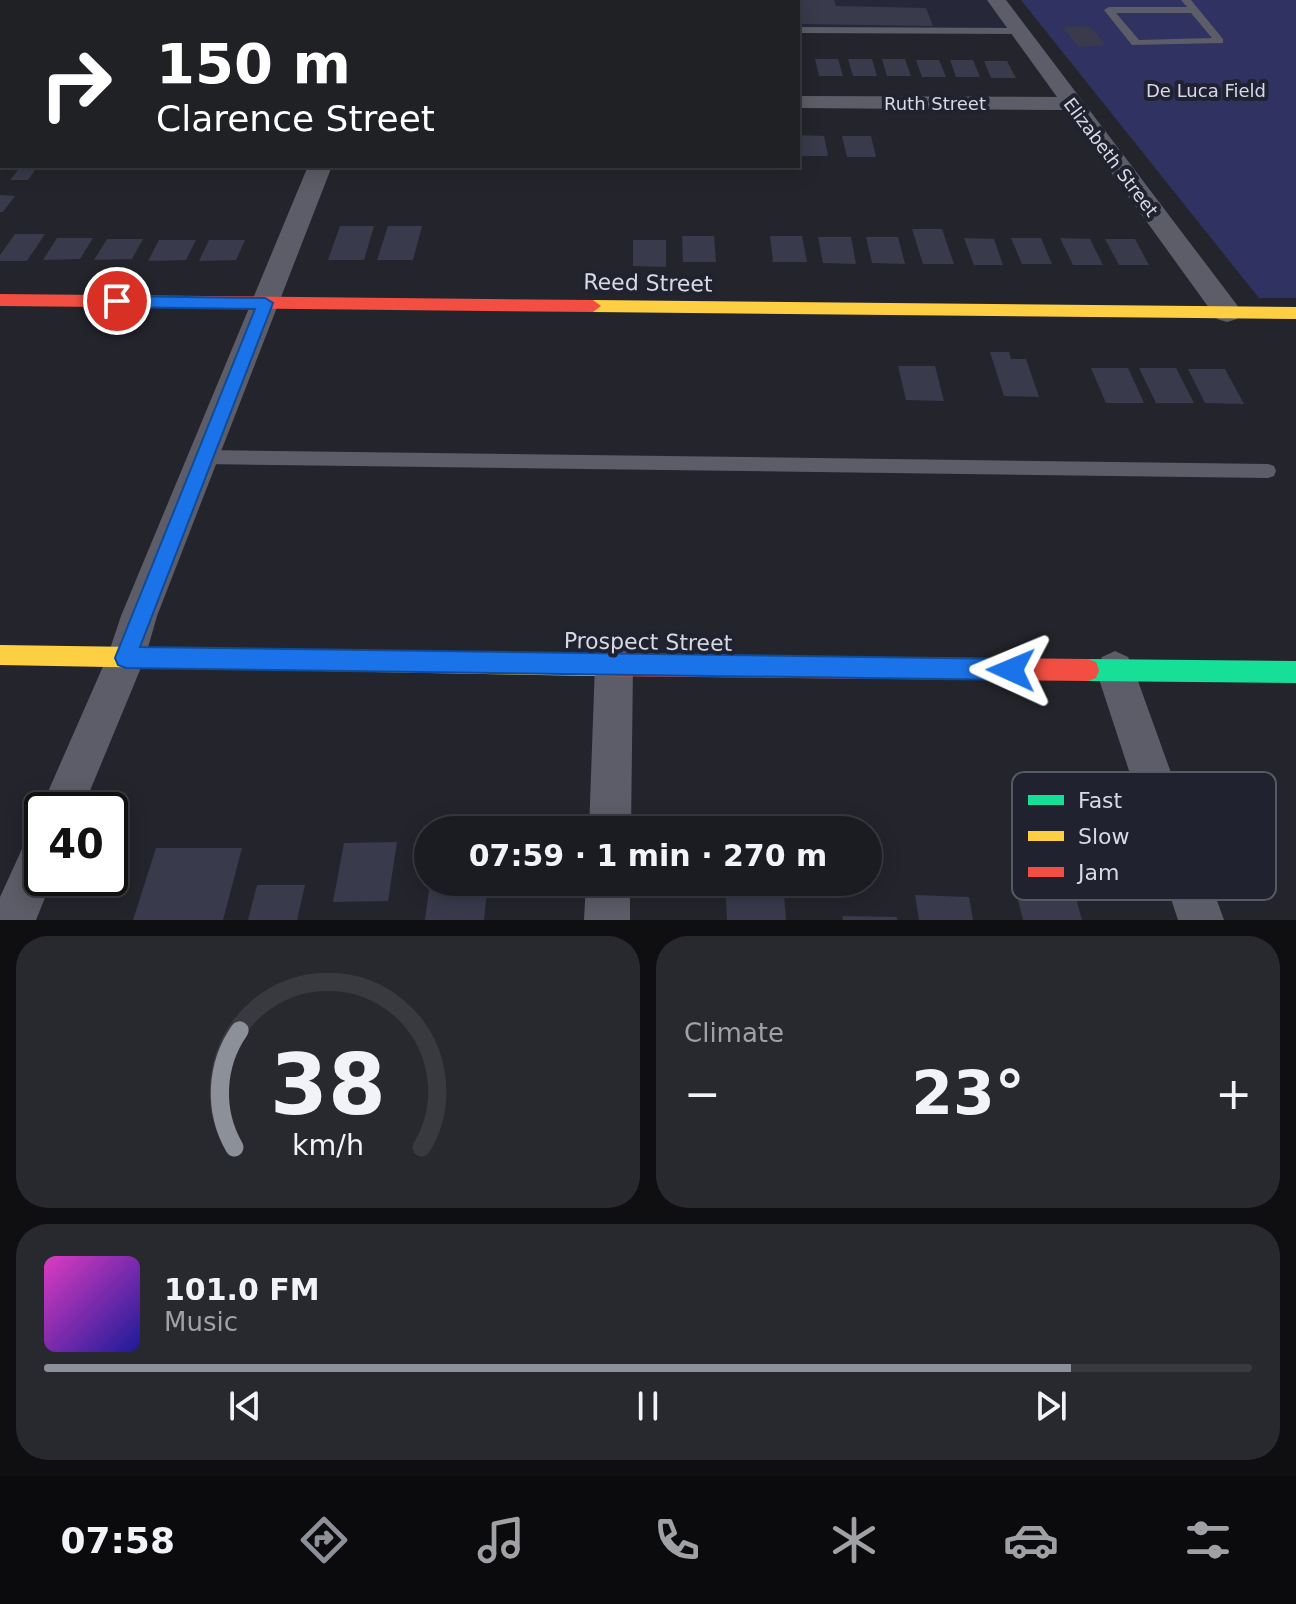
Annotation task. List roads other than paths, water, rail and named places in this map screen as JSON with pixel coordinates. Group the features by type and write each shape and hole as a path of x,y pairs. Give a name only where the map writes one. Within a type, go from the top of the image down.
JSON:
{"street":[{"name":"Elizabeth Street","path":"996,0 1227,312"},
{"name":"Ruth Street","path":"800,102 1072,104"},
{"path":"69,792 126,658 319,168"},
{"name":"Reed Street","path":"0,300 1296,313"},
{"name":"Prospect Street","path":"0,655 1296,672"},
{"path":"610,816 614,665"},
{"path":"1115,670 1150,772"},
{"path":"13,920 24,895"},
{"path":"607,920 608,896"},
{"path":"1194,900 1201,920"}],"lane":[{"path":"1186,0 1219,41 1136,43 1109,10 1193,10"},
{"path":"800,30 1018,31"},
{"path":"204,457 1268,471"}],"park label":[{"name":"De Luca Field","path":"1206,90"}]}
